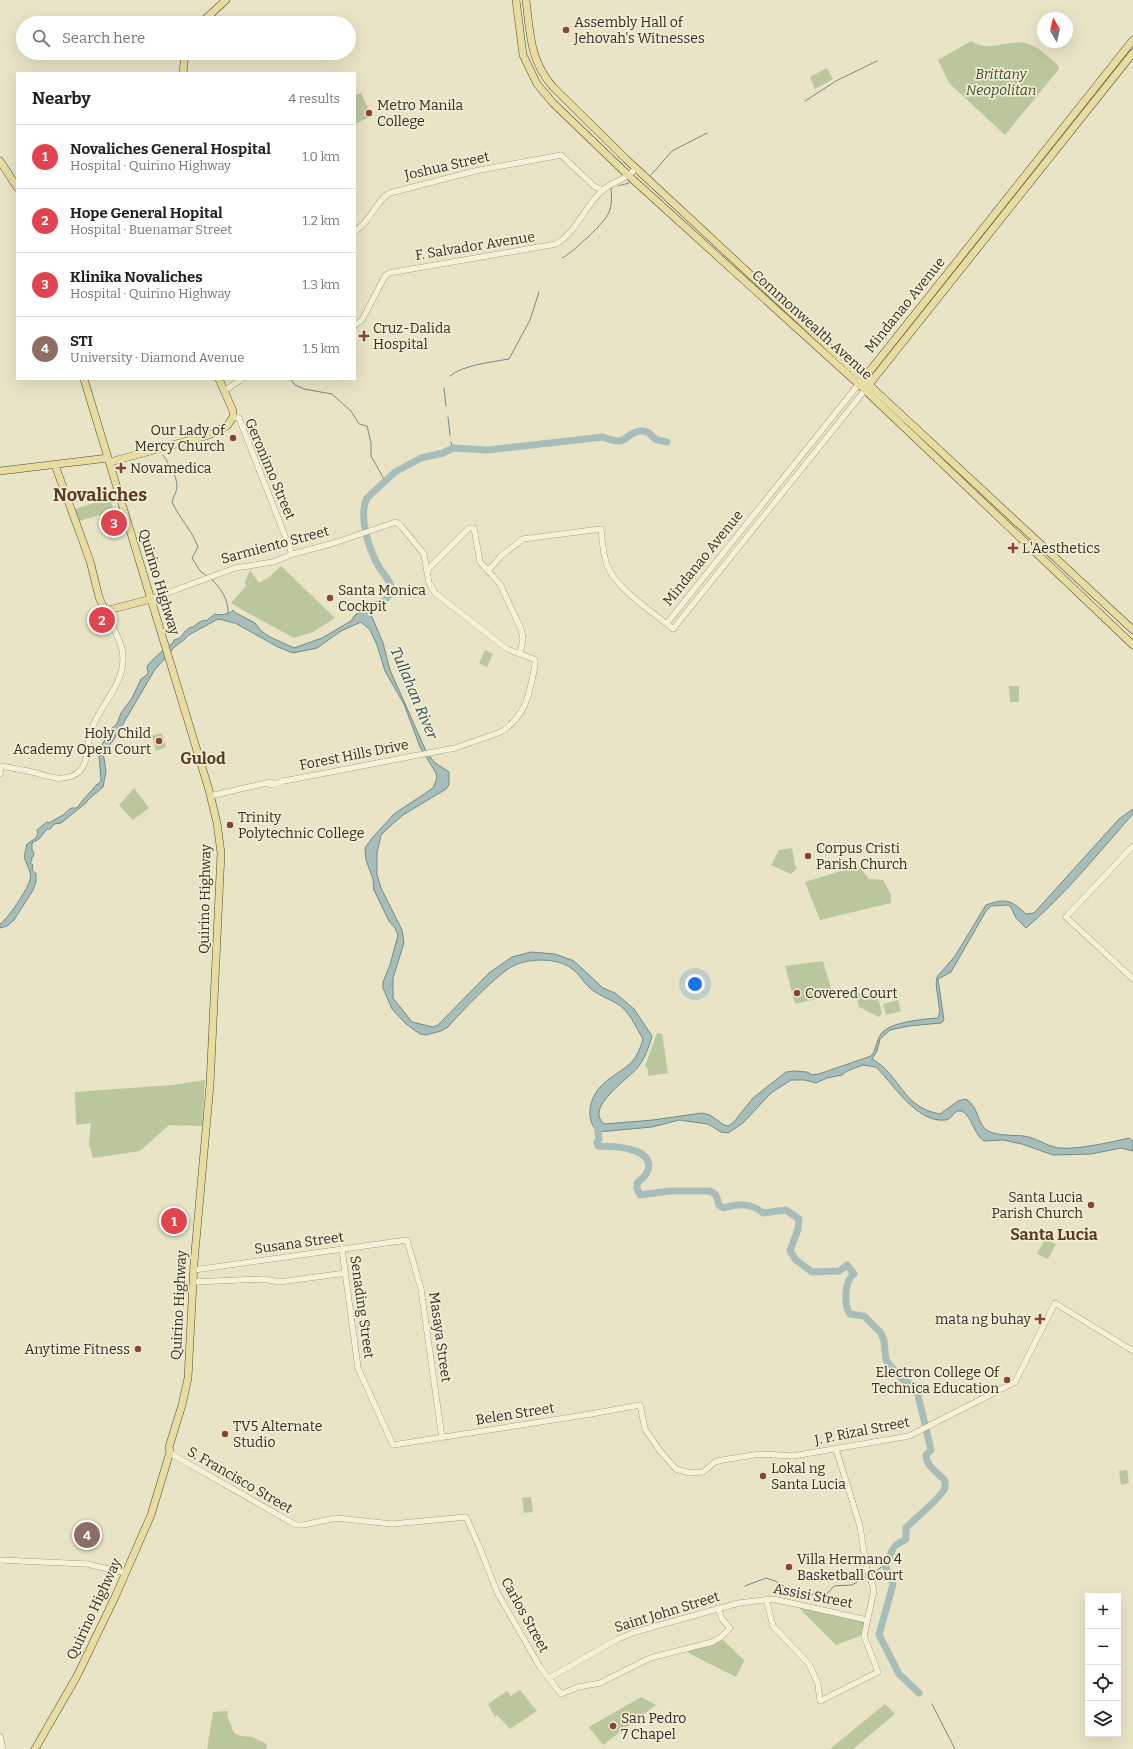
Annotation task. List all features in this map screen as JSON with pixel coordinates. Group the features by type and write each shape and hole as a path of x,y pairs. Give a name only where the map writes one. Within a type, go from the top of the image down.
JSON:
{"main road":[{"path":"209,16 226,0"},
{"name":"Commonwealth Avenue","path":"516,0 523,54 537,84 553,103 629,176 719,258 867,387 1133,630"},
{"name":"Commonwealth Avenue","path":"526,0 533,54 544,78 585,120 725,251 861,382"},
{"name":"Mindanao Avenue","path":"861,382 1133,40"},
{"name":"Mindanao Avenue","path":"867,387 1133,53"},
{"path":"183,72 184,60"},
{"path":"0,161 16,185"},
{"path":"653,197 660,190"},
{"path":"719,258 725,251"},
{"path":"889,347 894,353"},
{"name":"Quirino Highway","path":"35,1749 77,1676 126,1573 156,1501 178,1430 188,1373 193,1282 210,1085 220,880 220,840 210,796 84,380"},
{"path":"0,471 109,460 215,433 236,418 219,380"},
{"name":"Commonwealth Avenue","path":"867,387 1133,645"},
{"path":"55,465 90,561 99,597 105,611"},
{"name":"Sarmiento Street","path":"105,611 151,599"}],"street":[{"name":"Joshua Street","path":"356,230 364,225 382,199 390,193 475,171 561,155 595,187 603,190"},
{"path":"603,190 629,176 636,168"},
{"name":"F. Salvador Avenue","path":"356,324 362,320 385,276 389,273 556,244 565,237 603,190"},
{"path":"224,391 240,380"},
{"name":"Mindanao Avenue","path":"861,382 667,623 673,628 867,387"},
{"name":"Geronimo Street","path":"236,418 292,554"},
{"name":"Sarmiento Street","path":"151,599 234,568 273,562 292,554 334,544 392,523 398,523 424,554 427,570"},
{"path":"472,527 475,531 480,562 500,584 518,623 523,639 520,654 507,649 437,595 430,586 427,570 469,528 472,527"},
{"path":"488,571 501,556 523,539 601,528 605,558 614,578 667,623"},
{"path":"684,602 690,608"},
{"path":"0,774 1,766 52,778 71,776 82,769 87,756 92,727 117,684 123,663 122,647 105,611"},
{"path":"677,611 683,616"},
{"name":"Forest Hills Drive","path":"210,796 467,745 496,734 507,727 527,703 535,665 534,659 520,654"},
{"path":"1133,846 1066,917 1133,980"},
{"name":"Susana Street","path":"194,1270 407,1240"},
{"name":"Masaya Street","path":"407,1240 422,1296 442,1438"},
{"name":"Senading Street","path":"342,1249 358,1368 393,1445"},
{"path":"193,1282 258,1278 279,1282 346,1273"},
{"name":"J. P. Rizal Street","path":"640,1405 645,1429 663,1455 676,1469 682,1472 698,1473 703,1472 718,1461 753,1455 793,1456 909,1436 924,1430 1015,1382 1055,1303 1133,1350"},
{"name":"Belen Street","path":"393,1445 640,1405"},
{"path":"766,1599 773,1626 809,1664 818,1684 820,1701 878,1672 864,1639 874,1590 866,1566 854,1506 836,1449"},
{"name":"S. Francisco Street","path":"170,1452 296,1525 303,1525 336,1518 392,1524 466,1516"},
{"name":"Carlos Street","path":"466,1516 496,1592 540,1667 561,1694 572,1689 600,1683 650,1658 713,1642 721,1637 730,1628 722,1619 718,1608"},
{"path":"0,1560 87,1564 126,1573"},
{"name":"Assisi Street","path":"730,1605 773,1599 867,1620"},
{"name":"Saint John Street","path":"549,1678 626,1636 730,1605"},
{"path":"0,1736 3,1749"}],"green space":[{"name":"Brittany Neopolitan","path":"971,41 978,45 985,46 1014,43 1032,45 1058,65 1059,69 1005,135 949,83 938,60"},
{"path":"827,68 833,79 815,89 810,77"},
{"path":"361,93 372,116 356,124 356,95"},
{"path":"110,498 114,511 79,521 75,509"},
{"path":"281,566 335,618 313,632 294,638 231,603 246,586 245,582 250,570 259,583 269,577"},
{"path":"485,650 493,654 487,667 479,663"},
{"path":"1009,686 1019,686 1019,702 1010,702"},
{"name":"Holy Child Academy Open Court","path":"162,733 166,747 156,751 152,736"},
{"path":"134,788 149,808 133,820 119,805"},
{"path":"792,848 795,865 797,868 791,874 771,865 779,850"},
{"path":"857,864 869,879 883,880 891,895 891,903 820,920 805,882 841,871"},
{"path":"823,961 833,995 795,1004 785,966"},
{"path":"862,992 879,1001 882,1013 879,1017 859,1007 856,994"},
{"path":"898,1000 901,1011 886,1015 883,1004"},
{"path":"657,1033 662,1034 668,1073 648,1076 648,1069 645,1066"},
{"path":"205,1080 202,1126 169,1125 140,1151 93,1158 89,1143 91,1123 76,1125 75,1092 172,1085"},
{"path":"1045,1239 1056,1244 1048,1259 1037,1254"},
{"path":"1127,1470 1129,1483 1121,1485 1119,1471"},
{"path":"531,1497 533,1512 524,1513 522,1498"},
{"path":"800,1607 865,1621 862,1635 836,1645 801,1610"},
{"path":"723,1640 745,1661 736,1677 690,1654 688,1651"},
{"path":"520,1690 537,1711 510,1729 497,1715 495,1717 488,1704 507,1691 511,1696"},
{"path":"641,1697 656,1705 603,1745 589,1727"},
{"path":"885,1704 895,1714 853,1749 830,1749"},
{"path":"228,1711 227,1715 234,1733 241,1736 252,1737 267,1744 266,1749 207,1749 213,1712"}],"water":[{"path":"366,609 370,612 383,643 390,670 426,751 434,762 449,772 449,785 446,789 403,815 387,829 381,835 377,853 377,875 381,888 402,930 404,943 393,978 393,998 412,1022 433,1027 438,1025 489,973 512,957 531,952 555,954 574,961 603,988 615,993 634,1009 652,1036 643,1060 638,1067 610,1094 604,1102 600,1110 599,1117 604,1124 653,1120 702,1113 710,1115 724,1125 728,1126 733,1123 753,1098 786,1072 794,1071 807,1072 812,1075 819,1074 871,1056 879,1037 885,1030 907,1022 938,1018 940,1012 936,984 937,977 955,956 986,905 1003,901 1012,903 1026,914 1034,913 1119,819 1133,809 1133,814 1082,872 1041,915 1026,928 1016,918 1011,907 1008,905 991,906 986,911 951,972 938,979 944,1020 941,1023 909,1026 890,1030 880,1039 877,1051 872,1059 890,1074 909,1098 917,1105 940,1114 958,1101 966,1099 974,1107 984,1128 992,1133 1033,1138 1050,1146 1059,1148 1074,1148 1114,1142 1129,1138 1133,1141 1133,1151 1121,1148 1091,1154 1053,1155 1022,1144 1003,1140 984,1141 977,1133 969,1118 962,1111 957,1111 947,1120 925,1116 898,1092 876,1067 863,1065 847,1071 842,1075 827,1078 816,1083 805,1080 791,1080 771,1093 743,1123 728,1133 721,1132 708,1124 679,1120 652,1127 598,1132 591,1122 590,1116 593,1098 604,1083 632,1062 639,1051 643,1039 632,1019 621,1006 599,995 588,986 576,972 559,962 536,960 515,965 490,984 448,1027 441,1031 426,1035 420,1034 406,1024 392,1009 383,988 383,982 390,965 398,935 395,928 389,921 374,890 373,879 366,860 365,848 394,814 433,788 437,778 436,773 420,747 404,704 385,671 377,645 370,630 361,622 341,631 317,648 293,653 278,647 235,623 218,619 187,636 173,648 154,671 113,741 103,752 106,771 103,787 61,823 54,824 50,829 47,829 39,839 32,843 32,850 34,853 30,863 33,865 32,869 36,874 36,882 33,890 14,920 7,926 0,928 0,924 17,904 30,880 29,868 25,860 27,844 36,838 38,833 37,830 47,822 49,823 63,815 71,808 77,808 97,784 99,784 101,780 99,755 100,748 111,729 117,724 121,713 132,698 141,679 148,674 148,665 158,654 173,643 174,640 180,638 189,628 192,628 204,620 206,621 215,614 219,615 229,613 233,610 255,623 261,631 270,637 294,648 322,638 351,621 355,615"}],"waterway":[{"path":"805,101 836,81 877,61"},
{"path":"651,175 672,151 707,133"},
{"path":"618,186 629,183"},
{"path":"562,258 586,239 607,216 611,206 612,187"},
{"path":"450,376 462,369 509,359 530,320 539,292"},
{"path":"291,380 295,385 304,389 332,394 351,411 359,424 367,426 371,443 371,456 385,481"},
{"path":"444,388 446,406"},
{"path":"448,417 450,435"},
{"name":"Tullahan River","path":"365,618 368,609 384,601 392,592 392,588 375,560 368,542 364,523 365,505 367,498 395,472 421,458 443,453 453,448 488,450 603,437 618,441 625,439 635,432 641,431 648,433 657,440 667,442"},
{"name":"Tullahan River","path":"451,442 453,448"},
{"path":"163,455 172,470 177,483 177,489 172,502 198,547 192,558 200,571 207,576"},
{"path":"211,579 218,586 226,599 228,614"},
{"path":"597,1125 599,1139 597,1142 598,1146 629,1149 642,1154 646,1158 649,1167 643,1178 637,1183 637,1188 640,1195 669,1191 710,1191 716,1195 719,1205 723,1208 744,1205 758,1209 763,1213 786,1210 799,1219 798,1229 790,1251 796,1260 812,1272 839,1271 847,1265 854,1274 848,1282 846,1294 848,1310 850,1314 864,1316 881,1333 884,1341 886,1360 902,1379 913,1385 918,1395 931,1450 926,1455 928,1463 945,1481 945,1488 943,1492 906,1528 906,1539 896,1545"},
{"path":"893,1549 885,1565 893,1584 879,1635 899,1674 919,1693"},
{"path":"871,1574 885,1565"},
{"path":"745,1586 766,1578 775,1581 801,1596 815,1594 825,1596 834,1586 852,1585 866,1577"},
{"path":"932,1704 955,1749"}],"place":[{"name":"Assembly Hall of Jehovah's Witnesses","path":"566,30"},
{"name":"Metro Manila College","path":"369,113"},
{"name":"Cruz-Dalida Hospital","path":"364,336"},
{"name":"Our Lady of Mercy Church","path":"233,438"},
{"name":"Novamedica","path":"121,468"},
{"name":"Klinika Novaliches","path":"114,523"},
{"name":"L'Aesthetics","path":"1013,548"},
{"name":"Santa Monica Cockpit","path":"330,598"},
{"name":"Hope General Hopital","path":"102,620"},
{"name":"Holy Child Academy Open Court","path":"159,741"},
{"name":"Trinity Polytechnic College","path":"230,825"},
{"name":"Corpus Cristi Parish Church","path":"808,856"},
{"name":"Covered Court","path":"797,993"},
{"name":"Santa Lucia Parish Church","path":"1091,1205"},
{"name":"Novaliches General Hospital","path":"174,1221"},
{"name":"mata ng buhay","path":"1040,1319"},
{"name":"Anytime Fitness","path":"138,1349"},
{"name":"Electron College Of Technica Education","path":"1007,1380"},
{"name":"TV5 Alternate Studio","path":"225,1434"},
{"name":"Lokal ng Santa Lucia","path":"763,1476"},
{"name":"STI","path":"87,1535"},
{"name":"Villa Hermano 4 Basketball Court","path":"789,1567"},
{"name":"San Pedro 7 Chapel","path":"613,1726"}],"district":[{"name":"Novaliches","path":"100,495"},
{"name":"Gulod","path":"203,758"},
{"name":"Santa Lucia","path":"1054,1234"}]}
